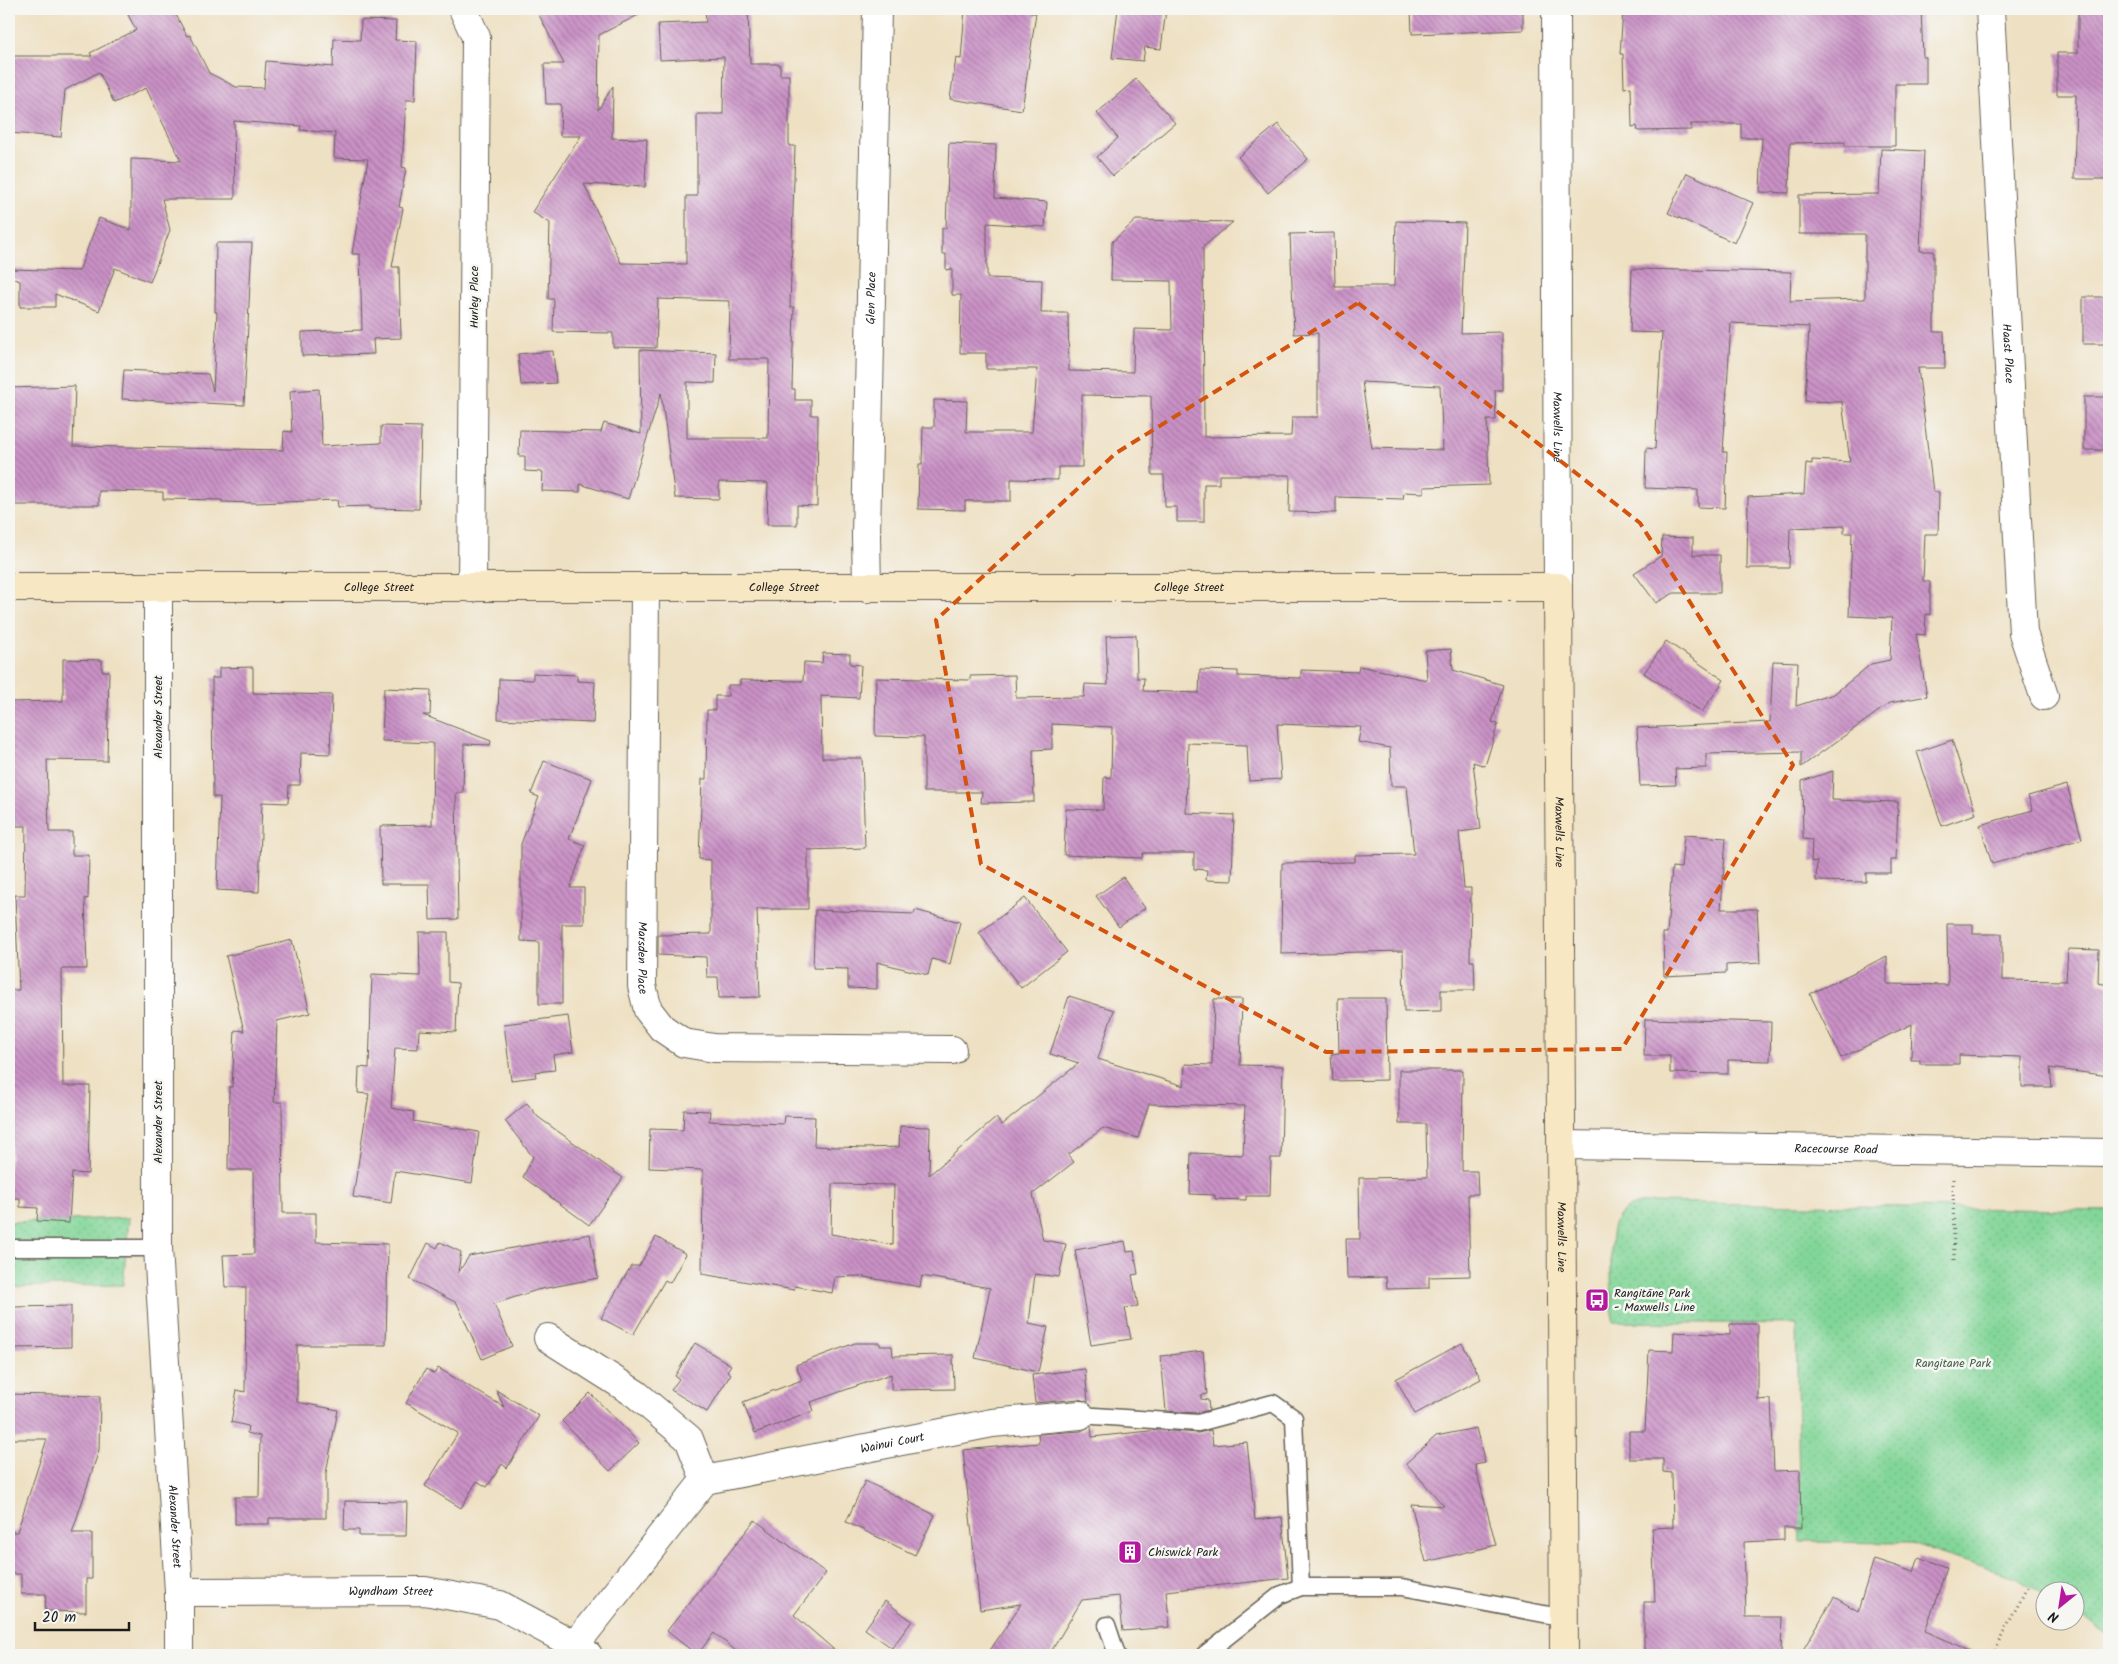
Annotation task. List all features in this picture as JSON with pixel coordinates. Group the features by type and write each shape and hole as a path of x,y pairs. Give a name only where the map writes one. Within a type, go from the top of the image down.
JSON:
{"main road":[{"name":"College Street","path":"9,587 1558,587"},
{"name":"Maxwells Line","path":"1558,587 1564,1655"}],"street":[{"name":"Hurley Place","path":"463,9 476,37 472,588"},
{"name":"Glen Place","path":"868,588 866,536 877,9"},
{"name":"Maxwells Line","path":"1556,9 1558,587"},
{"name":"Haast Place","path":"1990,9 2023,633 2044,696"},
{"name":"Alexander Street","path":"158,587 158,1248 180,1592 179,1655"},
{"name":"Marsden Place","path":"645,588 642,986 648,1010 662,1028 684,1043 714,1048 952,1050"},
{"name":"Racecourse Road","path":"1562,1146 2109,1153"},
{"path":"548,1338 636,1394 689,1439 706,1480 582,1650"},
{"name":"Wainui Court","path":"706,1480 992,1423 1080,1415"},
{"name":"Wyndham Street","path":"180,1592 424,1591 500,1605 582,1650"}],"lane":[{"path":"9,1248 158,1248"},
{"path":"1080,1415 1198,1423 1273,1403 1294,1418 1301,1587"},
{"path":"1204,1655 1280,1595 1301,1587 1402,1587 1564,1618"},
{"path":"1107,1625 1117,1655"}],"path":[{"path":"1952,1151 1954,1261"},
{"path":"1992,1655 2028,1584"}],"highlighted area":[{"path":"1358,303 1640,523 1793,765 1622,1049 1326,1052 981,864 936,620 1116,453"}],"green space":[{"name":"Rangitane Park","path":"1655,1202 2109,1211 2109,1635 2086,1620 2086,1582 2036,1582 2036,1589 2018,1578 1912,1543 1800,1542 1796,1324 1613,1322 1611,1252 1614,1226 1617,1218 1625,1210 1639,1204"},
{"path":"129,1218 123,1285 9,1287 9,1222"}],"building":[{"path":"125,9 173,9 187,36 190,35 209,73 236,87 264,88 266,61 333,67 334,39 360,40 361,20 396,21 395,40 417,41 415,100 406,100 402,167 406,168 399,207 403,208 392,267 399,267 401,338 373,339 374,354 302,356 302,332 362,330 360,254 352,254 368,159 334,158 335,133 300,130 301,126 234,121 235,199 162,199 170,230 150,282 115,268 99,311 55,294 55,307 20,307 20,281 9,277 9,269 79,271 99,218 131,230 131,159 181,161 146,88 114,103 99,72 65,90 61,137 9,133 9,56 92,56 90,53 136,30"},
{"path":"536,9 650,9 599,35 598,110 613,86 612,138 647,139 645,187 584,184 621,263 686,264 686,196 697,196 697,114 723,114 724,57 660,60 658,24 706,22 705,9 748,9 750,64 780,64 780,75 789,75 789,146 795,146 790,307 794,307 792,389 795,389 795,400 811,400 811,415 818,415 817,506 797,505 797,525 767,525 768,483 719,482 719,499 675,498 661,393 628,499 580,484 580,492 542,491 543,472 525,471 525,456 519,456 520,430 601,432 604,423 641,434 640,350 716,353 715,383 687,382 687,438 768,438 769,359 729,359 730,301 658,299 656,348 613,347 613,333 553,332 554,299 548,299 550,223 532,212 581,136 560,136 561,104 546,104 544,64 564,64"},
{"path":"965,9 1031,9 1031,13 1036,13 1022,110 950,99 956,58 961,59"},
{"path":"1118,9 1166,9 1161,49 1145,47 1143,61 1112,58"},
{"path":"1411,9 1523,9 1523,30 1412,34"},
{"path":"1652,9 1921,9 1923,57 1926,57 1926,84 1895,84 1895,146 1845,146 1845,142 1790,143 1789,193 1760,192 1762,138 1741,138 1741,124 1691,124 1691,130 1638,131 1637,126 1632,127 1631,87 1624,88 1623,54 1620,54 1623,10 1652,11"},
{"path":"2078,9 2109,9 2109,179 2074,179 2076,95 2057,95 2057,53 2078,53"},
{"path":"1136,79 1175,123 1113,176 1097,157 1118,138 1097,113"},
{"path":"1278,124 1308,159 1268,193 1238,157"},
{"path":"949,143 996,145 995,198 1047,202 1045,227 987,223 987,278 1042,280 1041,313 1068,313 1069,371 1133,372 1134,329 1172,330 1171,281 1111,280 1112,242 1136,220 1233,222 1203,247 1204,437 1291,436 1292,417 1318,417 1318,333 1294,334 1290,234 1334,233 1335,286 1394,286 1396,221 1465,223 1461,333 1502,332 1502,390 1495,390 1496,420 1487,420 1489,485 1424,487 1424,493 1404,492 1403,499 1336,497 1336,513 1289,512 1290,475 1219,475 1219,484 1204,484 1204,522 1177,522 1177,507 1165,507 1164,475 1152,475 1151,396 1082,395 1082,467 1058,467 1058,480 1011,479 1011,501 965,501 965,510 918,509 919,464 922,464 923,427 934,427 934,400 967,401 966,432 1032,432 1037,369 986,369 986,353 960,353 961,295 952,295 952,269 946,270 946,254 942,254 942,228 946,228","holes":["1362,382 1440,386 1443,450 1372,448"]},
{"path":"1881,149 1924,151 1920,251 1934,251 1934,332 1944,332 1945,368 1918,368 1933,492 1939,492 1938,534 1925,534 1923,581 1930,582 1930,615 1926,614 1925,635 1916,634 1927,696 1890,703 1801,767 1801,752 1706,754 1706,768 1675,769 1676,785 1640,786 1637,728 1770,722 1773,661 1798,662 1796,706 1834,694 1871,664 1890,660 1892,618 1849,616 1852,533 1844,533 1844,526 1790,528 1789,568 1747,568 1748,497 1804,494 1806,463 1812,464 1812,460 1850,462 1842,402 1805,401 1809,327 1731,323 1723,452 1727,452 1725,508 1698,507 1698,490 1645,488 1646,448 1655,449 1662,333 1630,332 1632,269 1791,272 1790,301 1865,299 1865,234 1799,234 1799,195 1879,194"},
{"path":"1687,173 1753,203 1735,243 1668,213"},
{"path":"216,243 252,243 244,405 122,399 124,370 208,374 213,391 217,312 215,312"},
{"path":"2083,297 2109,297 2109,344 2083,344"},
{"path":"553,351 556,383 521,385 518,354"},
{"path":"75,386 73,446 283,450 284,431 292,432 290,391 319,389 322,446 381,443 381,426 421,427 419,509 370,508 370,506 338,507 337,500 256,503 222,502 222,500 163,499 163,492 99,491 99,505 9,505 9,388"},
{"path":"2084,397 2109,397 2109,450 2084,450"},
{"path":"1662,537 1693,538 1693,555 1720,555 1720,593 1674,593 1656,603 1634,573 1661,556"},
{"path":"1136,635 1137,678 1144,678 1143,691 1199,693 1200,670 1238,671 1238,676 1301,678 1301,670 1358,672 1359,666 1427,680 1425,651 1451,649 1453,670 1503,685 1492,722 1498,724 1485,766 1473,762 1481,829 1459,832 1464,888 1471,888 1470,961 1474,961 1475,990 1441,990 1441,1011 1404,1012 1403,951 1281,954 1282,863 1355,862 1355,855 1414,854 1407,786 1391,786 1390,748 1358,742 1361,727 1277,724 1281,779 1249,781 1247,745 1188,743 1186,813 1234,815 1232,881 1206,880 1207,870 1194,869 1194,853 1143,853 1142,858 1064,855 1066,809 1103,810 1104,777 1111,778 1112,727 1052,724 1052,749 1033,750 1034,802 981,803 982,792 924,792 924,737 875,736 876,678 970,680 970,676 1015,675 1016,698 1084,697 1085,684 1108,685 1106,636"},
{"path":"1666,641 1724,680 1702,712 1644,673"},
{"path":"823,653 850,654 850,664 861,665 859,698 821,696 822,758 862,758 865,848 808,850 808,909 757,909 760,997 719,998 718,977 707,977 706,957 658,955 658,935 711,934 711,860 699,859 702,779 706,779 707,710 715,710 715,696 728,696 728,685 740,685 740,680 803,681 804,662 822,663"},
{"path":"63,659 102,660 102,671 109,671 107,761 47,760 49,832 72,832 72,855 89,855 88,899 85,898 87,969 62,969 63,1086 90,1086 88,1174 72,1173 69,1223 37,1221 38,1208 20,1207 20,1198 9,1198 9,1159 11,1159 9,990 19,990 15,895 25,895 26,826 12,826 9,702 63,701"},
{"path":"253,667 253,693 332,695 330,754 301,753 300,785 289,785 288,803 262,802 259,892 217,890 220,797 213,797 212,678 219,678 219,668"},
{"path":"533,673 577,675 577,681 595,682 593,723 498,719 499,679 533,680"},
{"path":"384,688 431,690 430,715 423,715 491,741 490,745 464,744 463,793 456,793 458,919 430,920 429,884 381,884 380,826 432,825 433,743 382,741"},
{"path":"1952,740 1976,814 1942,826 1917,752"},
{"path":"544,761 592,779 569,839 585,845 570,888 584,888 584,924 562,924 562,1004 539,1004 539,942 521,941 521,844 539,797 531,794"},
{"path":"1833,771 1832,800 1898,802 1896,860 1891,860 1891,873 1866,873 1866,882 1816,881 1817,861 1811,862 1812,840 1803,839 1802,781"},
{"path":"2067,785 2082,839 1992,864 1980,825 2033,810 2028,796"},
{"path":"1684,835 1726,838 1721,909 1757,909 1760,963 1726,965 1726,973 1664,976 1663,933 1667,933 1672,867 1681,868"},
{"path":"1123,877 1145,908 1119,927 1096,896"},
{"path":"1025,898 1067,952 1021,988 979,933"},
{"path":"815,910 914,914 915,910 960,922 950,964 932,959 928,975 877,962 877,989 848,988 848,969 813,968"},
{"path":"1947,924 1973,924 1973,934 2002,934 2002,980 2066,981 2068,949 2099,950 2098,983 2109,985 2109,1076 2050,1068 2052,1087 2022,1087 2022,1057 1959,1055 1959,1064 1920,1064 1920,1060 1911,1060 1912,1024 1841,1058 1810,994 1887,956 1887,984 1948,985"},
{"path":"419,932 448,932 448,982 458,983 456,1032 419,1030 418,1049 395,1048 391,1108 414,1112 413,1121 479,1132 472,1183 395,1171 391,1203 353,1197 369,1094 358,1093 359,1067 369,1068 372,974 420,976"},
{"path":"292,940 310,1013 277,1021 274,1102 282,1102 283,1213 316,1213 316,1242 388,1244 386,1345 297,1345 297,1402 338,1410 326,1473 326,1518 269,1518 269,1524 235,1524 235,1497 259,1497 260,1436 247,1433 248,1426 231,1422 237,1390 245,1392 246,1287 225,1287 223,1255 254,1254 253,1170 228,1170 229,1087 232,1087 235,1030 244,1031 226,956"},
{"path":"1069,996 1114,1010 1098,1059 1184,1086 1185,1064 1212,1065 1214,999 1242,999 1240,1065 1283,1066 1281,1158 1271,1158 1270,1196 1246,1196 1246,1200 1215,1199 1215,1195 1190,1194 1191,1153 1243,1155 1245,1106 1149,1104 1138,1138 1103,1128 1068,1155 1074,1162 1033,1194 1043,1240 1066,1244 1059,1277 1035,1274 1029,1323 1048,1327 1038,1372 975,1358 990,1288 922,1276 920,1287 859,1276 835,1277 832,1293 795,1286 794,1290 702,1274 703,1170 649,1168 650,1129 683,1130 684,1110 710,1111 709,1121 783,1124 784,1116 815,1117 814,1146 899,1147 900,1126 930,1127 929,1175 996,1118 1002,1125 1079,1063 1050,1054","holes":["832,1184 894,1185 893,1245 831,1234"]},
{"path":"1338,998 1386,998 1387,1080 1333,1081 1331,1054 1339,1053"},
{"path":"568,1016 573,1052 553,1055 555,1070 535,1072 536,1077 511,1080 504,1024"},
{"path":"1645,1019 1771,1022 1770,1061 1728,1060 1728,1074 1670,1073 1670,1056 1644,1056"},
{"path":"1399,1070 1463,1070 1462,1171 1477,1171 1478,1194 1468,1194 1470,1276 1429,1277 1429,1288 1387,1289 1386,1277 1347,1278 1346,1239 1360,1239 1359,1178 1427,1177 1426,1124 1399,1124"},
{"path":"527,1103 538,1117 623,1178 589,1225 523,1177 533,1157 505,1121"},
{"path":"590,1234 598,1278 537,1290 494,1304 512,1346 482,1359 457,1303 410,1279 428,1243 437,1248 440,1242 461,1252 458,1273 469,1256"},
{"path":"656,1237 686,1254 670,1283 665,1280 633,1335 601,1318 631,1266 639,1266"},
{"path":"1125,1241 1127,1252 1134,1251 1138,1274 1132,1275 1138,1306 1125,1308 1131,1339 1091,1345 1075,1250"},
{"path":"71,1306 71,1347 13,1348 12,1307"},
{"path":"1730,1324 1758,1324 1758,1400 1771,1399 1774,1471 1800,1470 1801,1528 1784,1528 1784,1540 1744,1542 1746,1617 1782,1617 1781,1655 1644,1655 1644,1602 1655,1602 1652,1528 1673,1527 1672,1473 1663,1472 1663,1459 1629,1459 1629,1431 1645,1431 1649,1350 1673,1351 1674,1332 1730,1335"},
{"path":"695,1343 731,1365 727,1371 731,1374 707,1412 671,1390 679,1379 675,1376"},
{"path":"855,1343 880,1343 880,1346 892,1346 893,1356 953,1355 954,1389 891,1390 891,1374 811,1402 814,1411 755,1433 743,1402 802,1380 796,1365"},
{"path":"1462,1343 1481,1379 1415,1414 1396,1379"},
{"path":"1203,1351 1207,1394 1201,1395 1201,1399 1208,1400 1209,1410 1197,1413 1166,1411 1161,1356"},
{"path":"438,1368 504,1407 496,1390 539,1416 507,1468 502,1464 487,1487 477,1481 461,1508 425,1486 458,1433 406,1403 426,1369 434,1374"},
{"path":"1085,1369 1088,1402 1079,1399 1035,1403 1032,1375"},
{"path":"590,1393 639,1443 610,1471 562,1421"},
{"path":"9,1394 100,1396 99,1450 72,1533 92,1533 92,1579 86,1579 86,1612 45,1611 46,1594 21,1594 21,1574 9,1574 9,1532 17,1532 47,1439 9,1439"},
{"name":"Chiswick Park","path":"1091,1426 1092,1437 1159,1430 1198,1433 1211,1430 1213,1445 1247,1442 1255,1520 1282,1517 1288,1578 1166,1591 1170,1627 1123,1631 1119,1596 1082,1600 1049,1655 987,1655 1021,1604 980,1610 963,1450 1039,1443 1038,1434 1081,1431"},
{"path":"1476,1428 1485,1463 1475,1465 1496,1545 1426,1562 1411,1504 1444,1506 1406,1463 1436,1436"},
{"path":"865,1481 935,1515 915,1555 846,1522"},
{"path":"345,1501 407,1502 406,1536 359,1536 359,1530 344,1530"},
{"path":"755,1520 826,1573 794,1615 840,1655 741,1655 714,1633 697,1655 667,1631"},
{"path":"1919,1557 1947,1567 1925,1631 1981,1655 1800,1655 1834,1597 1858,1611 1874,1559 1914,1572"},
{"path":"885,1601 912,1621 892,1648 865,1629"}],"place":[{"name":"Rangitāne Park - Maxwells Line","path":"1597,1300"},
{"name":"Chiswick Park","path":"1130,1552"}]}
